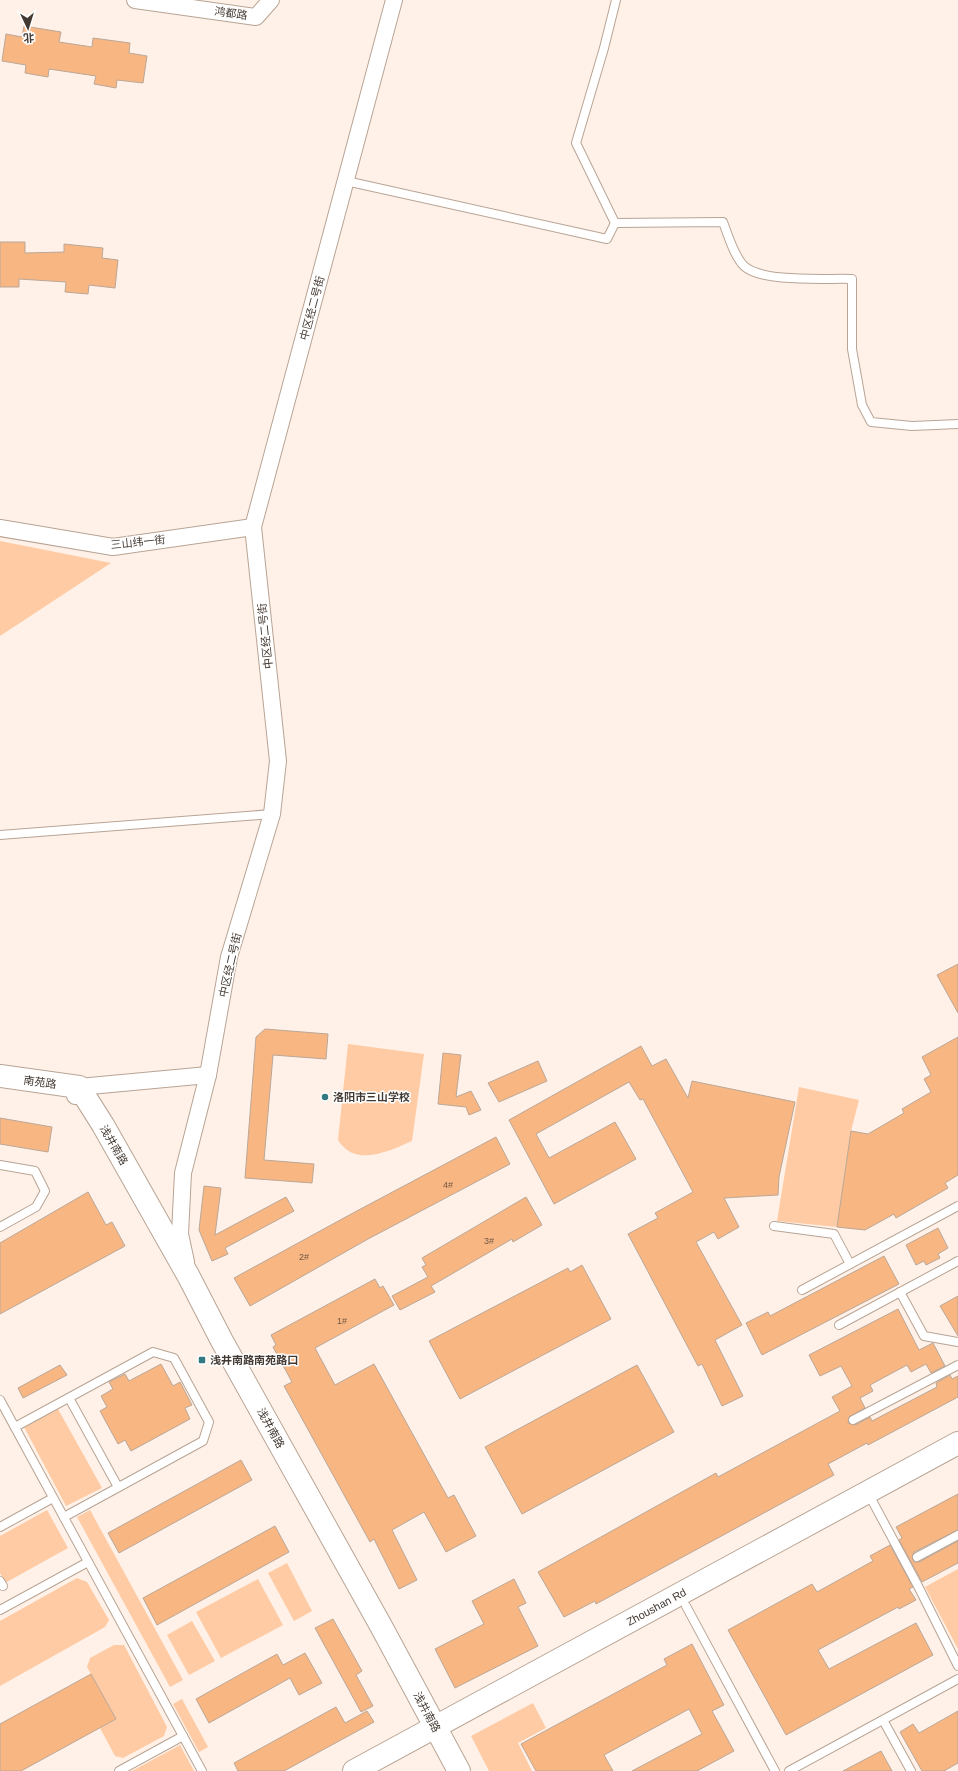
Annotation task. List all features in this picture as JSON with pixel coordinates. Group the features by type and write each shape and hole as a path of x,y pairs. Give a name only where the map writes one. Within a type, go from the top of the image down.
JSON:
{"street":[{"name":"鸿都路","path":"135,0 256,17 271,0"},
{"name":"中区经二号街","path":"189,1277 180,1234 183,1173 207,1079 229,958 272,814 278,761 253,527 394,0"},
{"name":"三山纬一街","path":"0,528 113,547 253,527"},
{"name":"南苑路","path":"0,1076 79,1093"},
{"path":"79,1093 207,1079"},
{"name":"南苑路","path":"0,1088 79,1093"},
{"name":"浅井南路","path":"79,1093 189,1277 222,1341 382,1626 433,1736 445,1771"},
{"name":"浅井南路","path":"79,1093 433,1736 459,1771"},
{"name":"Zhoushan Rd","path":"354,1771 433,1736 686,1606 871,1498 958,1443"},
{"name":"Zhoushan Rd","path":"383,1771 433,1736 871,1498 958,1458"}],"lane":[{"path":"615,223 576,143 604,48 616,0"},
{"path":"346,181 607,239 615,223"},
{"path":"615,223 723,222 730,243 744,266 767,277 852,278 852,349 862,405 871,422 912,426 958,424"},
{"path":"0,836 272,814"},
{"path":"0,1165 35,1171 46,1191 36,1207 0,1227"},
{"path":"802,1290 958,1206"},
{"path":"774,1226 834,1234 850,1264"},
{"path":"839,1326 958,1261"},
{"path":"900,1292 924,1336 958,1342"},
{"path":"15,1427 154,1352 174,1358 209,1422 204,1441 64,1517"},
{"path":"853,1420 958,1365"},
{"path":"69,1398 118,1487"},
{"path":"0,1400 202,1771"},
{"path":"0,1527 53,1498"},
{"path":"871,1498 918,1586 958,1666"},
{"path":"917,1557 958,1535"},
{"path":"0,1610 88,1562"},
{"path":"686,1606 775,1771"},
{"path":"789,1771 958,1679"},
{"path":"883,1720 911,1771"},
{"path":"119,1771 183,1736"}],"shaded area":[{"path":"0,541 111,563 0,636"},
{"path":"348,1044 424,1054 412,1141 373,1155 363,1155 354,1153 345,1148 338,1140"},
{"path":"799,1087 859,1100 851,1131 837,1227 777,1221"},
{"path":"58,1409 102,1488 66,1506 24,1427"},
{"path":"47,1510 68,1548 5,1583 0,1573 0,1536"},
{"path":"90,1510 183,1680 170,1687 77,1517"},
{"path":"287,1563 312,1611 294,1621 268,1573"},
{"path":"958,1569 958,1649 925,1587"},
{"path":"77,1578 87,1582 109,1620 105,1627 0,1686 0,1621"},
{"path":"258,1579 283,1625 221,1658 196,1612"},
{"path":"192,1621 215,1661 189,1675 167,1635"},
{"path":"114,1645 124,1645 167,1727 164,1736 123,1758 115,1756 100,1728 116,1719 87,1667 90,1658"},
{"path":"182,1699 208,1747 199,1752 173,1704"},
{"path":"533,1703 546,1728 518,1743 532,1771 489,1771 471,1736"},
{"path":"180,1745 194,1771 132,1771"}],"building":[{"path":"24,26 61,32 59,42 92,47 93,38 130,43 129,53 147,56 143,83 117,80 116,88 94,84 96,76 49,69 48,77 25,73 26,65 2,61 6,34 22,37"},
{"path":"0,242 25,242 25,253 64,252 64,244 103,248 102,258 118,260 115,288 89,285 88,294 65,292 66,282 19,279 19,287 0,287"},
{"path":"958,964 958,1013 937,975"},
{"path":"265,1029 328,1034 326,1059 273,1055 264,1160 314,1164 312,1183 245,1178 256,1037"},
{"path":"958,1037 958,1175 945,1183 948,1188 896,1218 894,1214 865,1230 837,1227 851,1131 868,1134 904,1113 902,1109 931,1092 924,1079 931,1075 922,1057"},
{"path":"641,1046 652,1066 666,1059 688,1098 692,1081 795,1102 779,1177 778,1195 724,1198 739,1227 718,1239 714,1232 696,1242 742,1325 715,1340 743,1396 722,1406 702,1364 698,1366 628,1234 658,1218 655,1213 693,1192 643,1099 640,1100 629,1082 536,1134 549,1158 615,1122 636,1159 554,1204 509,1120"},
{"path":"443,1053 461,1055 456,1097 471,1091 481,1110 469,1115 466,1107 438,1104"},
{"path":"538,1061 547,1081 499,1102 488,1083"},
{"path":"0,1118 52,1127 48,1152 0,1144"},
{"path":"496,1137 510,1164 368,1239 250,1306 234,1278"},
{"path":"204,1186 221,1188 215,1235 286,1197 294,1211 225,1248 228,1254 212,1261 199,1230"},
{"path":"88,1192 106,1225 112,1222 125,1246 0,1314 0,1243"},
{"path":"526,1197 542,1225 513,1242 512,1239 431,1286 435,1292 400,1310 392,1296 428,1277 422,1267 426,1265 422,1258"},
{"path":"938,1228 948,1248 938,1254 940,1258 926,1265 924,1261 916,1265 906,1245"},
{"path":"884,1256 899,1284 762,1355 746,1323 768,1312 770,1316"},
{"path":"582,1265 611,1319 460,1399 429,1341 568,1268 570,1272"},
{"path":"375,1279 380,1288 383,1286 394,1305 315,1348 335,1385 374,1364 448,1498 454,1495 476,1536 446,1552 424,1512 392,1530 417,1580 399,1589 374,1539 370,1542 284,1386 292,1382 273,1347 276,1345 271,1335"},
{"path":"958,1296 958,1336 940,1306"},
{"path":"898,1309 919,1350 933,1343 945,1366 931,1373 926,1364 911,1372 907,1365 870,1385 873,1391 860,1398 865,1408 849,1417 848,1423 855,1425 870,1417 872,1421 937,1387 936,1383 950,1375 952,1379 958,1376 958,1397 868,1445 867,1443 828,1464 834,1475 596,1604 595,1601 564,1617 538,1572 716,1473 718,1477 840,1411 832,1397 852,1386 841,1366 820,1376 809,1355"},
{"path":"161,1364 173,1386 180,1382 192,1405 185,1408 190,1419 131,1451 125,1440 118,1444 100,1411 107,1407 101,1396 113,1389 109,1382 125,1374 129,1381"},
{"path":"60,1365 67,1375 23,1398 18,1388"},
{"path":"637,1365 674,1432 522,1514 485,1447"},
{"path":"241,1460 252,1480 119,1553 108,1533"},
{"path":"958,1494 958,1530 914,1552 912,1557 914,1562 919,1562 958,1541 958,1563 922,1582 899,1540 902,1538 896,1527"},
{"path":"275,1526 289,1552 157,1625 143,1598"},
{"path":"890,1545 913,1587 909,1589 916,1600 899,1609 898,1607 818,1650 829,1669 916,1623 933,1655 786,1735 728,1630 812,1584 817,1592 873,1561 870,1556"},
{"path":"514,1579 526,1603 518,1607 538,1646 455,1688 435,1649 484,1624 472,1601"},
{"path":"333,1619 362,1671 356,1675 373,1706 361,1712 315,1628"},
{"path":"692,1644 724,1705 712,1711 734,1751 697,1771 632,1771 702,1734 689,1709 604,1755 613,1771 536,1771 521,1744 667,1665 664,1659"},
{"path":"305,1653 322,1683 299,1695 290,1678 209,1723 196,1699 277,1654 283,1665"},
{"path":"91,1674 116,1719 21,1771 0,1771 0,1724"},
{"path":"336,1707 345,1723 367,1711 374,1722 284,1771 238,1771 234,1763"},
{"path":"958,1711 958,1763 944,1771 922,1771 900,1732 913,1724 919,1733"},
{"path":"881,1751 892,1771 843,1771"}],"place":[{"name":"洛阳市三山学校","path":"325,1097"},
{"name":"浅井南路南苑路口","path":"202,1360"}]}
